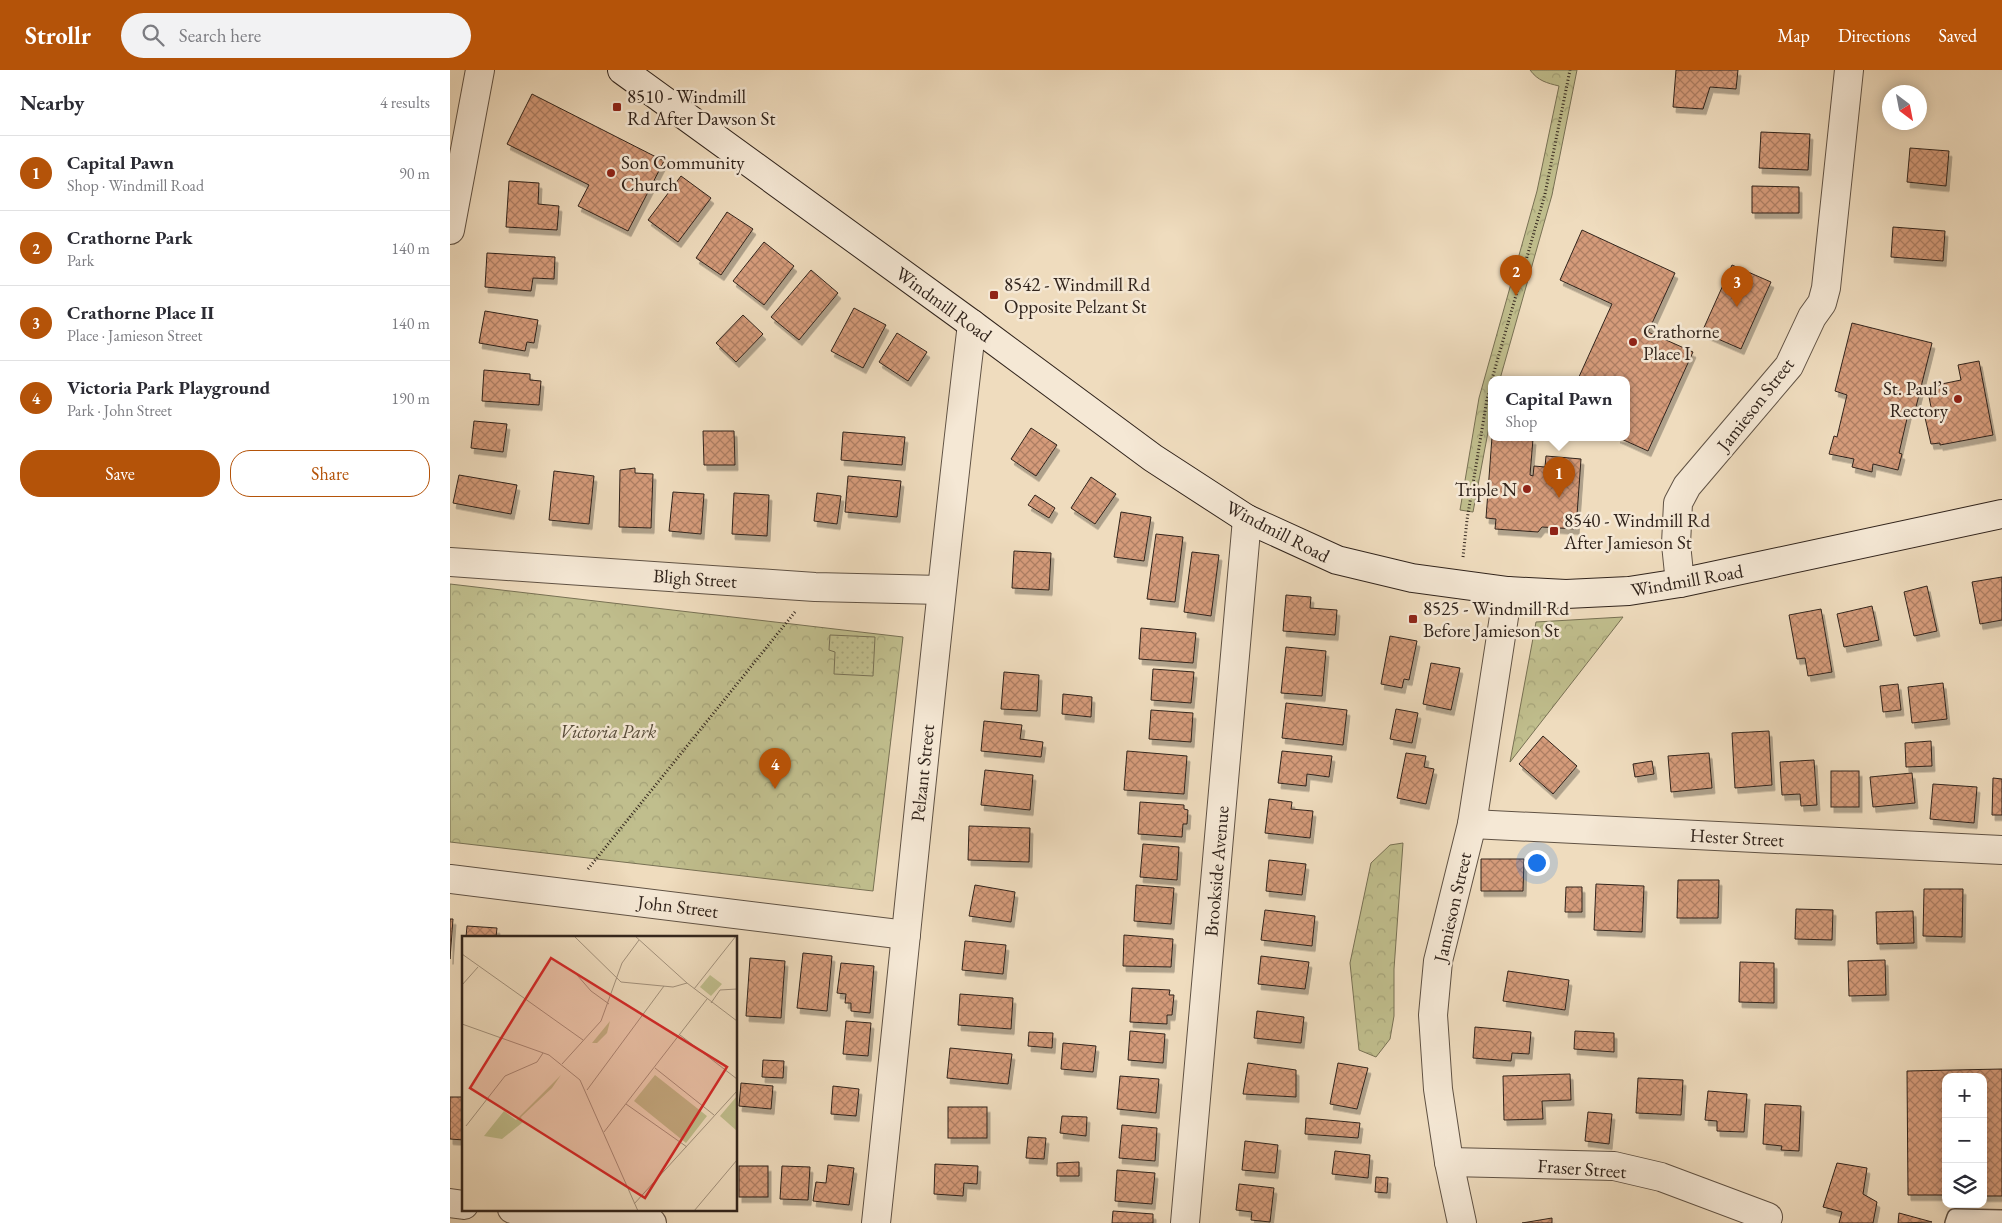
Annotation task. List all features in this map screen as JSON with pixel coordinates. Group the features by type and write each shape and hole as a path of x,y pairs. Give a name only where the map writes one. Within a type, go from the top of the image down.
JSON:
{"street":[{"path":"450,230 480,70"},
{"name":"Windmill Road","path":"622,70 1153,458 1247,519 1337,560 1412,578 1508,591 1566,594 1629,591 1680,583 2002,514"},
{"name":"Jamieson Street","path":"1680,583 1676,544 1678,502 1687,486 1789,366 1812,317 1822,303 1826,288 1849,70"},
{"name":"Pelzant Street","path":"876,1223 941,590 972,324"},
{"name":"Brookside Avenue","path":"1185,1223 1247,519"},
{"name":"Bligh Street","path":"450,562 815,587 941,590"},
{"name":"Jamieson Street","path":"1462,1223 1449,1162 1438,1089 1433,1014 1438,961 1472,824 1508,591"},
{"name":"Hester Street","path":"1472,824 2002,850"},
{"name":"John Street","path":"450,878 906,935"},
{"name":"Fraser Street","path":"1449,1162 1614,1166 1661,1177 1768,1217"},
{"path":"522,1210 652,1223"}],"lane":[{"path":"1953,1223 1955,1217 2002,1218"}],"path":[{"path":"1493,376 1545,194 1570,70"},
{"path":"1461,585 1467,520 1488,395"},
{"path":"569,893 815,587"}],"green space":[{"path":"1530,70 1577,70 1552,195 1501,376 1488,376 1488,432 1473,512 1460,510 1479,398 1537,191 1559,86 1547,83"},
{"name":"Victoria Park","path":"450,584 903,637 873,891 450,842"},
{"path":"1623,617 1510,762 1536,622"},
{"path":"830,635 875,637 873,676 834,674 835,652 829,650"},
{"path":"1403,843 1394,969 1394,1016 1390,1039 1376,1057 1359,1050 1350,963 1371,863 1390,845"}],"building":[{"path":"1676,70 1738,70 1736,89 1710,87 1703,109 1673,107"},
{"name":"Son Community Church","path":"532,94 664,161 628,231 578,206 589,185 507,144"},
{"path":"1761,132 1810,134 1808,170 1759,168"},
{"path":"1910,148 1949,151 1946,186 1907,182"},
{"path":"681,176 711,198 678,242 648,220"},
{"path":"509,181 539,183 538,204 559,206 557,230 506,227"},
{"path":"1752,186 1799,187 1799,213 1752,213"},
{"path":"727,212 753,229 721,275 696,258"},
{"path":"1893,227 1945,231 1943,261 1891,257"},
{"name":"Crathorne Place I","path":"1582,230 1675,273 1648,332 1693,352 1648,451 1626,441 1630,441 1630,376 1579,376 1612,304 1560,280"},
{"path":"764,242 794,266 764,305 733,281"},
{"path":"487,253 555,257 554,279 533,278 531,291 485,287"},
{"path":"1732,265 1771,282 1741,349 1702,332"},
{"path":"811,270 838,293 799,340 771,317"},
{"path":"854,308 886,325 863,368 831,351"},
{"path":"485,311 538,320 534,343 527,342 525,351 479,343"},
{"path":"743,315 763,334 736,362 716,343"},
{"path":"1852,323 1932,343 1915,411 1909,410 1899,453 1902,454 1898,470 1873,464 1872,472 1852,467 1854,459 1829,454 1834,436 1837,437 1847,395 1835,391"},
{"path":"897,333 927,352 908,381 879,362"},
{"name":"St. Paul’s Rectory","path":"1979,361 1993,435 1940,445 1940,443 1931,444 1924,413 1932,412 1927,387 1961,380 1958,365"},
{"path":"484,370 530,374 530,380 541,381 539,405 482,401"},
{"path":"474,421 507,424 503,452 471,448"},
{"path":"1031,428 1057,445 1036,476 1011,459"},
{"path":"703,431 734,431 735,465 704,465"},
{"path":"843,432 905,437 902,465 841,460"},
{"path":"1492,441 1533,441 1530,475 1533,476 1534,466 1545,467 1546,456 1581,459 1576,529 1542,527 1538,532 1495,529 1496,519 1486,518"},
{"path":"635,468 635,473 653,474 651,528 619,527 620,470"},
{"path":"554,471 594,476 589,524 549,520"},
{"path":"459,475 517,485 511,514 453,503"},
{"path":"848,476 901,481 897,517 845,512"},
{"path":"1091,477 1116,494 1095,524 1071,508"},
{"path":"673,492 704,494 701,534 669,531"},
{"path":"734,493 769,495 767,536 732,534"},
{"path":"817,493 841,496 837,524 814,521"},
{"path":"1035,495 1055,508 1049,518 1028,505"},
{"path":"1121,512 1151,517 1144,561 1114,557"},
{"path":"1156,534 1183,537 1175,602 1147,599"},
{"path":"1014,551 1051,553 1049,590 1012,588"},
{"path":"1192,552 1219,555 1211,616 1184,612"},
{"path":"2002,577 2002,620 1980,624 1972,582"},
{"path":"1927,586 1937,631 1914,636 1904,592"},
{"path":"1286,595 1311,597 1310,608 1337,610 1335,635 1283,631"},
{"path":"1872,606 1879,640 1844,647 1837,614"},
{"path":"1821,609 1832,672 1808,676 1805,658 1797,659 1789,615"},
{"path":"1141,628 1196,633 1193,663 1139,659"},
{"path":"1390,636 1417,641 1409,680 1404,679 1402,688 1381,684"},
{"path":"1286,647 1326,651 1322,696 1281,693"},
{"path":"1431,663 1460,668 1451,710 1423,704"},
{"path":"1153,669 1194,672 1191,703 1151,700"},
{"path":"1004,672 1039,675 1037,711 1001,709"},
{"path":"1943,683 1947,719 1912,723 1908,687"},
{"path":"1898,684 1901,710 1883,712 1880,686"},
{"path":"1063,694 1092,697 1091,717 1062,714"},
{"path":"1286,703 1347,710 1343,745 1282,738"},
{"path":"1396,709 1418,713 1412,743 1390,739"},
{"path":"1151,710 1193,713 1191,742 1149,739"},
{"path":"984,721 1022,725 1020,739 1043,742 1041,757 981,751"},
{"path":"1769,731 1772,785 1735,788 1732,733"},
{"path":"1543,736 1577,766 1553,794 1519,764"},
{"path":"1931,741 1932,766 1906,767 1905,743"},
{"path":"1127,751 1187,756 1184,794 1124,790"},
{"path":"1282,751 1332,756 1329,777 1307,774 1306,786 1278,783"},
{"path":"1406,753 1426,756 1424,767 1434,769 1426,804 1397,798"},
{"path":"1709,753 1712,788 1671,792 1668,756"},
{"path":"1814,760 1817,805 1801,806 1800,794 1782,795 1780,762"},
{"path":"1652,761 1654,774 1635,777 1633,764"},
{"path":"985,770 1033,775 1030,810 981,805"},
{"path":"1831,771 1859,771 1859,807 1831,807"},
{"path":"1912,773 1915,803 1873,807 1870,777"},
{"path":"1993,778 2002,779 2002,815 1992,815"},
{"path":"1933,784 1977,787 1974,823 1930,819"},
{"path":"1269,799 1292,802 1291,809 1313,811 1310,838 1265,833"},
{"path":"1140,802 1184,805 1184,809 1188,810 1187,824 1183,824 1182,837 1138,834"},
{"path":"969,826 1030,828 1029,862 968,860"},
{"path":"1143,844 1179,847 1177,880 1140,877"},
{"path":"1481,859 1524,859 1523,891 1481,891"},
{"path":"1269,860 1306,864 1302,895 1266,891"},
{"path":"1678,880 1719,880 1718,918 1677,918"},
{"path":"1596,884 1644,886 1642,932 1594,930"},
{"path":"975,885 1015,892 1011,922 969,916"},
{"path":"1136,885 1174,888 1171,924 1134,921"},
{"path":"1566,887 1582,887 1582,912 1565,912"},
{"path":"1924,889 1963,889 1962,937 1923,936"},
{"path":"1796,909 1833,910 1832,940 1795,939"},
{"path":"1265,910 1315,916 1312,946 1261,940"},
{"path":"1913,911 1914,943 1877,944 1876,912"},
{"path":"450,919 453,919 450,959"},
{"path":"467,926 497,928 496,936 466,936"},
{"path":"1124,935 1173,939 1171,967 1123,966"},
{"path":"965,941 1006,945 1003,974 962,970"},
{"path":"803,953 832,956 827,1011 797,1008"},
{"path":"1261,956 1309,962 1305,989 1258,984"},
{"path":"750,958 785,961 781,1018 746,1016"},
{"path":"1885,960 1886,995 1849,996 1848,961"},
{"path":"1740,962 1774,963 1774,1003 1739,1002"},
{"path":"841,963 874,966 870,1013 851,1011 851,1003 845,1003 846,994 837,993"},
{"path":"1508,971 1569,980 1565,1010 1503,1001"},
{"path":"1132,988 1170,990 1169,995 1174,995 1172,1015 1167,1015 1167,1024 1130,1022"},
{"path":"960,994 1013,998 1011,1029 958,1025"},
{"path":"1257,1011 1304,1017 1301,1043 1254,1038"},
{"path":"846,1021 871,1023 868,1056 843,1054"},
{"path":"1475,1027 1531,1032 1529,1054 1512,1053 1511,1061 1473,1058"},
{"path":"1130,1031 1165,1034 1163,1063 1128,1060"},
{"path":"1575,1031 1614,1033 1614,1052 1574,1049"},
{"path":"1029,1032 1053,1033 1052,1048 1028,1046"},
{"path":"1063,1043 1096,1046 1093,1072 1061,1069"},
{"path":"950,1048 1012,1054 1008,1084 947,1078"},
{"path":"763,1060 784,1061 783,1078 762,1077"},
{"path":"1248,1063 1296,1070 1296,1097 1243,1094"},
{"path":"1338,1063 1368,1068 1357,1109 1330,1104"},
{"path":"2002,1069 2002,1196 1987,1196 1987,1073 1942,1073 1942,1195 1908,1195 1907,1071"},
{"path":"1570,1074 1571,1100 1542,1101 1543,1119 1504,1120 1503,1076"},
{"path":"1120,1076 1159,1079 1156,1113 1117,1109"},
{"path":"1638,1078 1683,1080 1681,1115 1636,1113"},
{"path":"741,1083 773,1086 771,1109 739,1106"},
{"path":"833,1086 859,1089 856,1116 831,1114"},
{"path":"1708,1091 1747,1094 1744,1132 1717,1131 1717,1121 1705,1120"},
{"path":"450,1097 462,1097 462,1140 450,1139"},
{"path":"1765,1104 1801,1106 1799,1151 1781,1150 1782,1146 1763,1144"},
{"path":"948,1107 987,1107 987,1138 948,1138"},
{"path":"1588,1112 1612,1114 1609,1144 1585,1141"},
{"path":"1062,1116 1087,1117 1086,1136 1060,1133"},
{"path":"1306,1118 1360,1123 1358,1138 1305,1134"},
{"path":"1122,1125 1157,1128 1155,1161 1119,1158"},
{"path":"1028,1137 1046,1138 1044,1159 1026,1158"},
{"path":"1245,1141 1278,1145 1275,1173 1242,1170"},
{"path":"1335,1151 1370,1155 1368,1178 1332,1174"},
{"path":"1079,1162 1079,1176 1057,1176 1057,1163"},
{"path":"1837,1163 1867,1168 1863,1194 1877,1202 1873,1223 1839,1223 1842,1212 1823,1207"},
{"path":"935,1164 978,1166 977,1184 964,1183 963,1196 934,1194"},
{"path":"828,1165 854,1168 849,1205 813,1201 816,1182 826,1183"},
{"path":"739,1166 768,1166 768,1197 739,1197"},
{"path":"782,1166 810,1167 808,1200 780,1199"},
{"path":"1117,1170 1155,1173 1152,1204 1115,1201"},
{"path":"1376,1177 1388,1178 1387,1193 1375,1192"},
{"path":"1239,1184 1274,1188 1270,1222 1251,1220 1252,1212 1236,1210"},
{"path":"1113,1211 1153,1214 1153,1223 1112,1223"},
{"path":"1899,1213 1932,1222 1898,1223"},
{"path":"1552,1218 1552,1223 1522,1223"}],"place":[{"name":"8510 - Windmill Rd After Dawson St","path":"617,107"},
{"name":"Son Community Church","path":"611,173"},
{"name":"8542 - Windmill Rd Opposite Pelzant St","path":"994,295"},
{"name":"Crathorne Park","path":"1516,296"},
{"name":"Crathorne Place II","path":"1737,307"},
{"name":"Crathorne Place I","path":"1633,342"},
{"name":"St. Paul’s Rectory","path":"1958,399"},
{"name":"Triple N","path":"1527,489"},
{"name":"Capital Pawn","path":"1559,498"},
{"name":"8540 - Windmill Rd After Jamieson St","path":"1554,531"},
{"name":"8525 - Windmill Rd Before Jamieson St","path":"1413,619"},
{"name":"Victoria Park Playground","path":"775,789"}]}
